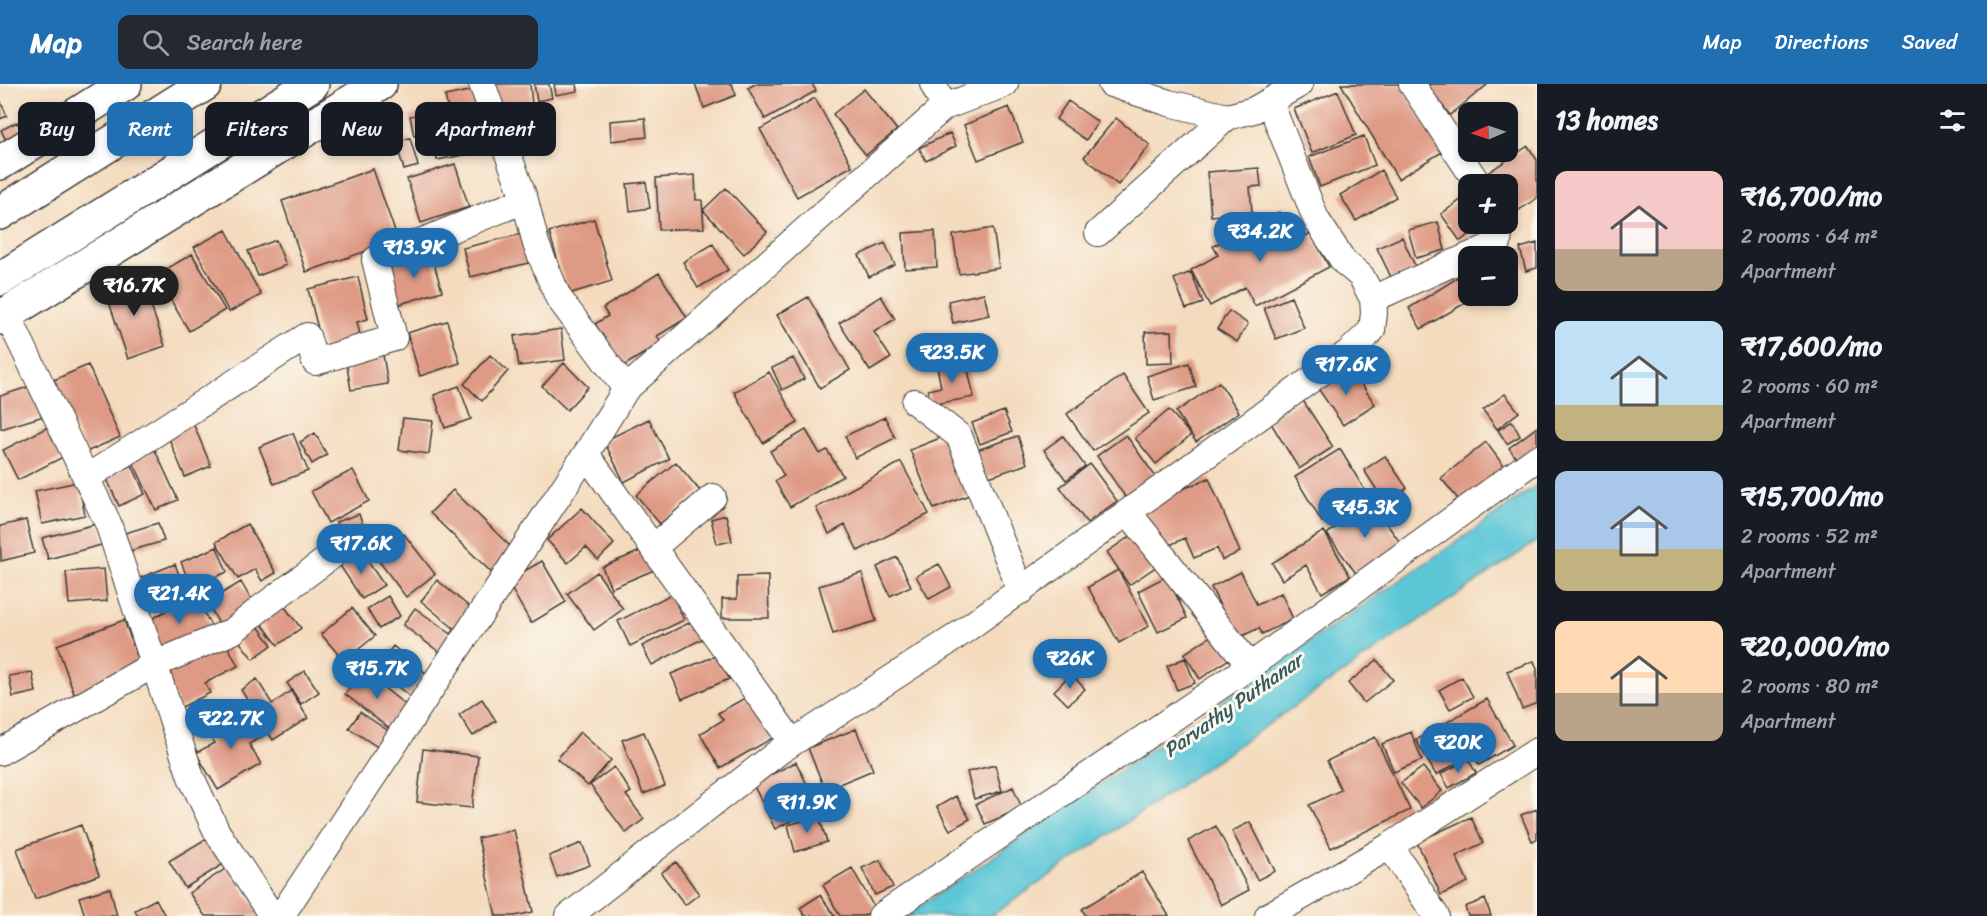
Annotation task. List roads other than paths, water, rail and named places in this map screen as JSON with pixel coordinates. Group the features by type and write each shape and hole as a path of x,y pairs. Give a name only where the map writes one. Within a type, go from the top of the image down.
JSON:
{"main road":[{"path":"0,163 125,84"},
{"path":"0,213 205,84"},
{"path":"0,279 312,84"},
{"path":"4,316 380,84"}],"street":[{"path":"482,84 525,200 536,244 558,297 626,389"},
{"path":"933,84 944,107"},
{"path":"281,916 586,454 626,389 944,107 1005,84"},
{"path":"1111,84 1169,103 1227,117"},
{"path":"1098,233 1227,117 1254,110 1300,84"},
{"path":"1412,84 1471,174"},
{"path":"569,916 792,742 954,638 1021,591 1349,352 1372,330 1373,299 1361,276 1344,262 1316,219 1270,102"},
{"path":"86,478 307,336 315,362 394,338 375,260 525,200"},
{"path":"1373,299 1498,243 1499,234"},
{"path":"4,316 108,523 191,777 217,832 272,916"},
{"path":"915,402 959,436 1021,591"},
{"path":"586,454 792,742"},
{"path":"881,916 1250,666 1537,458"},
{"path":"654,547 713,497"},
{"path":"1128,512 1250,666"},
{"path":"0,752 153,665 233,631 333,555"},
{"path":"1268,916 1390,846 1537,751"},
{"path":"1390,846 1436,916"}],"water":[{"name":"Parvathy Puthanar","path":"1537,485 1537,541 991,916 906,916 1477,528"}]}
